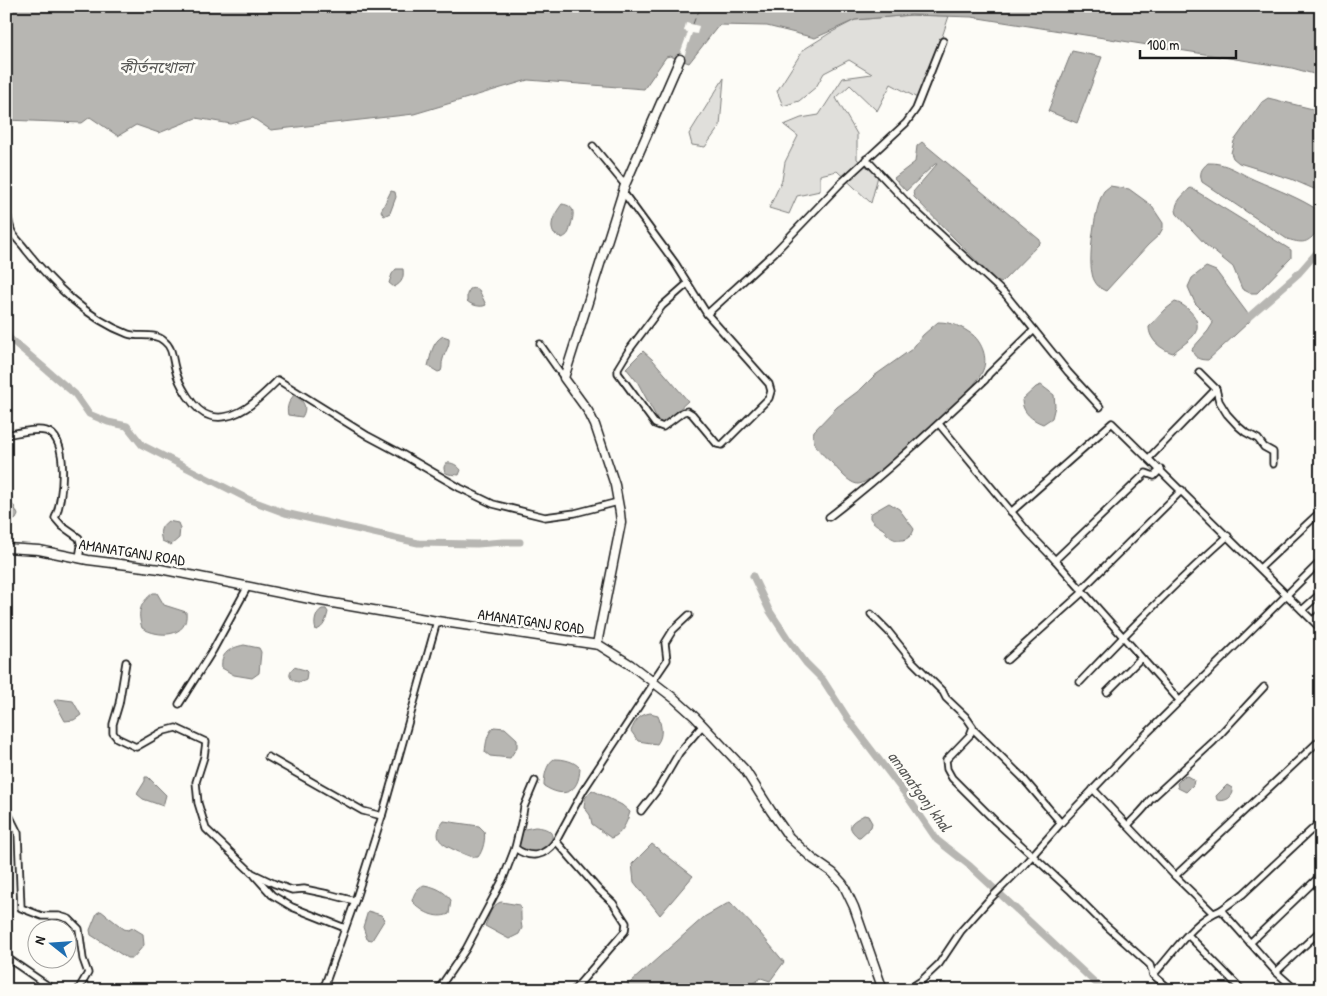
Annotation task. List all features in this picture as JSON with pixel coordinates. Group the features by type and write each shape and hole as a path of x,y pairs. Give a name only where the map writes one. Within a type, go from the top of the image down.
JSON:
{"main road":[{"path":"597,644 621,523 611,468 595,425 588,411 564,378 624,188 680,59"},
{"name":"AMANATGANJ ROAD","path":"6,548 39,550 79,558 160,569 437,621 597,644 631,665 675,699 703,725 745,770 790,837 813,859 833,873 843,884 852,901 883,990"}],"street":[{"path":"707,314 774,253 906,122 916,109 943,41"},
{"path":"593,146 675,263 707,314 769,384 771,391 769,398 722,445 717,444 688,411 683,412 663,427 655,424 618,373 618,368 629,350 662,306 687,284"},
{"path":"866,160 912,208 1006,295 1100,407"},
{"path":"8,218 12,232 34,260 78,305 105,323 130,335 143,334 163,339 172,350 175,370 194,405 209,416 227,416 250,406 278,380 368,436 460,488 493,504 545,517 575,513 618,502"},
{"path":"829,517 871,484 939,424 1034,330"},
{"path":"540,344 564,378"},
{"path":"1199,372 1216,389 1227,414 1238,426 1273,452 1273,464"},
{"path":"1149,458 1216,389"},
{"path":"1011,512 1112,423 1161,469 1321,629"},
{"path":"939,424 1029,533 1179,700"},
{"path":"6,435 37,430 47,431 56,437 62,464 60,504 55,518 62,526 79,538 81,546 79,558"},
{"path":"1055,560 1146,473 1154,476 1161,469"},
{"path":"1007,660 1082,591 1182,490"},
{"path":"1260,568 1321,511"},
{"path":"1080,682 1122,637 1228,536"},
{"path":"907,990 921,981 939,964 961,931 1033,856 1061,822 1179,700 1321,561"},
{"path":"179,704 213,650 248,586"},
{"path":"1302,610 1321,593"},
{"path":"1313,620 1321,613"},
{"path":"871,614 888,631 913,662 943,692 946,698 966,717 973,729 1022,777 1061,822"},
{"path":"515,848 518,851 541,855 556,841 582,791 667,660 665,643 673,630 689,615"},
{"path":"323,990 355,902 382,816 437,621"},
{"path":"6,640 6,646"},
{"path":"1107,692 1141,658"},
{"path":"126,662 119,704 113,724 113,733 117,738 136,746 164,731 176,728 206,742 204,757 196,782 198,803 206,829 272,895 292,907 345,928"},
{"path":"1128,825 1154,796 1213,742 1264,687"},
{"path":"641,811 658,789 679,753 703,725"},
{"path":"973,729 946,760 947,768 952,778 995,821 1150,965 1153,974 1171,990"},
{"path":"1176,876 1321,739"},
{"path":"268,757 363,812 382,816"},
{"path":"438,990 466,949 503,879 515,848 524,807 535,781"},
{"path":"1093,790 1213,913"},
{"path":"6,806 18,833 21,908 42,916 60,916 69,919 79,929 83,959 88,973 78,990"},
{"path":"1153,974 1188,935 1213,913 1221,910 1243,894 1321,821"},
{"path":"556,841 597,888 613,903 626,923 625,930 574,990"},
{"path":"252,873 292,890 304,889 355,902"},
{"path":"1250,943 1321,875"},
{"path":"1221,910 1276,972 1296,990"},
{"path":"1276,972 1321,930"},
{"path":"1188,935 1242,990"},
{"path":"6,957 52,990"},
{"path":"1311,990 1321,980"}],"shaded area":[{"path":"911,15 949,16 921,100 891,84 877,111 850,85 836,98 857,134 857,159 878,176 871,203 837,171 820,175 820,191 797,196 789,214 769,208 782,180 785,162 798,136 784,125 801,118 819,115 843,78 872,74 849,60 824,73 816,87 799,101 783,106 777,91 803,50 855,20"},
{"path":"724,78 720,126 705,147 692,145 689,134"}],"water":[{"name":"কীর্তনখোলা","path":"6,6 1321,6 1321,76 1292,68 972,17 911,15 855,20 815,38 767,26 719,25 689,63 670,56 666,57 644,89 528,80 414,114 271,130 253,118 231,124 196,118 159,133 136,125 118,136 90,117 82,123 6,120"},
{"path":"1072,51 1102,57 1077,123 1048,111"},
{"path":"1268,98 1321,111 1321,189 1314,189 1291,179 1239,163 1233,158 1231,153 1234,141 1262,102"},
{"path":"922,142 1040,240 1040,243 1001,283 995,280 914,197 913,192 937,164 906,191 894,178 915,162 917,146"},
{"path":"1208,163 1227,166 1313,207 1321,212 1321,228 1303,242 1287,239 1202,182 1201,171"},
{"path":"1110,186 1129,189 1151,205 1163,223 1163,228 1159,235 1106,291 1098,286 1093,279 1091,256 1093,231 1098,207 1104,191"},
{"path":"1191,188 1291,250 1291,258 1257,293 1250,293 1242,289 1233,267 1206,245 1177,214 1177,203"},
{"path":"391,191 395,192 396,197 390,213 384,216 381,211"},
{"path":"562,204 570,207 573,214 568,233 562,238 554,234 552,222"},
{"path":"1206,267 1216,271 1251,318 1208,360 1202,360 1194,355 1192,349 1213,323 1195,303 1188,287 1192,278"},
{"path":"396,269 403,269 403,275 401,282 394,287 389,283"},
{"path":"470,289 479,290 486,305 476,306 467,301 467,294"},
{"path":"1175,302 1183,305 1192,313 1197,322 1197,328 1192,337 1173,353 1157,344 1151,336 1149,327"},
{"path":"938,322 957,326 976,338 981,346 985,361 979,378 963,396 895,459 862,483 853,483 843,475 815,444 814,431 837,407 861,389 874,376 912,349 923,335"},
{"path":"443,336 449,338 449,344 442,361 442,370 438,372 428,366 434,345"},
{"path":"643,351 688,401 664,423 659,422 638,383 626,368"},
{"path":"1041,385 1054,395 1055,406 1052,418 1043,424 1028,415 1022,404 1022,400 1036,387"},
{"path":"294,395 304,404 305,410 302,417 288,415 288,404"},
{"path":"446,463 452,463 458,467 461,470 459,475 445,472 444,467"},
{"path":"889,503 899,509 914,529 907,539 895,540 870,518 870,514"},
{"path":"11,504 18,515 16,519 6,524 6,505"},
{"path":"168,521 178,523 180,528 179,538 171,545 162,541 161,535 163,525"},
{"path":"153,593 157,593 164,605 186,612 186,621 178,631 164,634 142,628 140,613 142,604"},
{"path":"322,609 326,609 328,612 323,626 316,630 316,618"},
{"path":"244,645 259,648 261,652 259,673 252,678 234,675 222,668 224,655 234,648"},
{"path":"294,667 307,672 306,680 298,682 292,680 290,674"},
{"path":"58,699 73,701 81,715 74,720 65,721 54,701"},
{"path":"650,713 658,715 660,722 661,734 657,744 638,741 631,731 638,719"},
{"path":"494,727 505,728 517,739 517,747 510,758 490,756 485,752 488,735"},
{"path":"554,759 568,761 580,768 577,783 573,788 564,793 544,786 547,767"},
{"path":"1187,776 1194,780 1193,785 1186,792 1178,788 1177,783"},
{"path":"145,777 148,777 166,795 163,806 143,799 137,794 145,781"},
{"path":"1227,785 1232,788 1231,796 1222,801 1217,800 1216,796"},
{"path":"592,790 622,805 630,812 624,828 611,838 592,824 590,815 584,807 585,798"},
{"path":"864,815 868,816 872,823 871,827 858,837 851,829 851,824"},
{"path":"444,821 479,826 484,831 484,844 478,857 459,852 440,841 438,832"},
{"path":"535,827 545,829 551,833 552,840 550,845 547,850 536,852 522,850 519,848 521,834 525,829"},
{"path":"652,844 693,876 660,915 634,882 632,864"},
{"path":"424,885 446,894 451,900 449,914 439,916 429,914 412,901 416,891"},
{"path":"501,902 520,905 522,928 519,934 509,939 485,926 493,908"},
{"path":"730,902 760,933 784,962 770,981 761,978 745,990 622,990 704,917"},
{"path":"101,911 124,929 133,928 143,934 144,945 133,958 127,958 91,935 90,930 97,913"},
{"path":"368,911 381,915 385,919 372,940 367,939 363,927"}],"pier":[{"path":"686,23 699,26 697,34 692,33 683,60 678,59 688,32 684,31"}],"waterway":[{"path":"1244,321 1299,273 1321,248"},
{"path":"6,328 9,338 75,394 89,414 108,422 127,426 142,445 250,500 285,513 418,543 477,544 520,542"},
{"name":"amanatgonj khal","path":"753,576 769,610 788,639 806,663 823,680 848,719 909,799 937,840 970,866 1103,990"}],"ferry route":[{"path":"693,24 703,6"}]}
